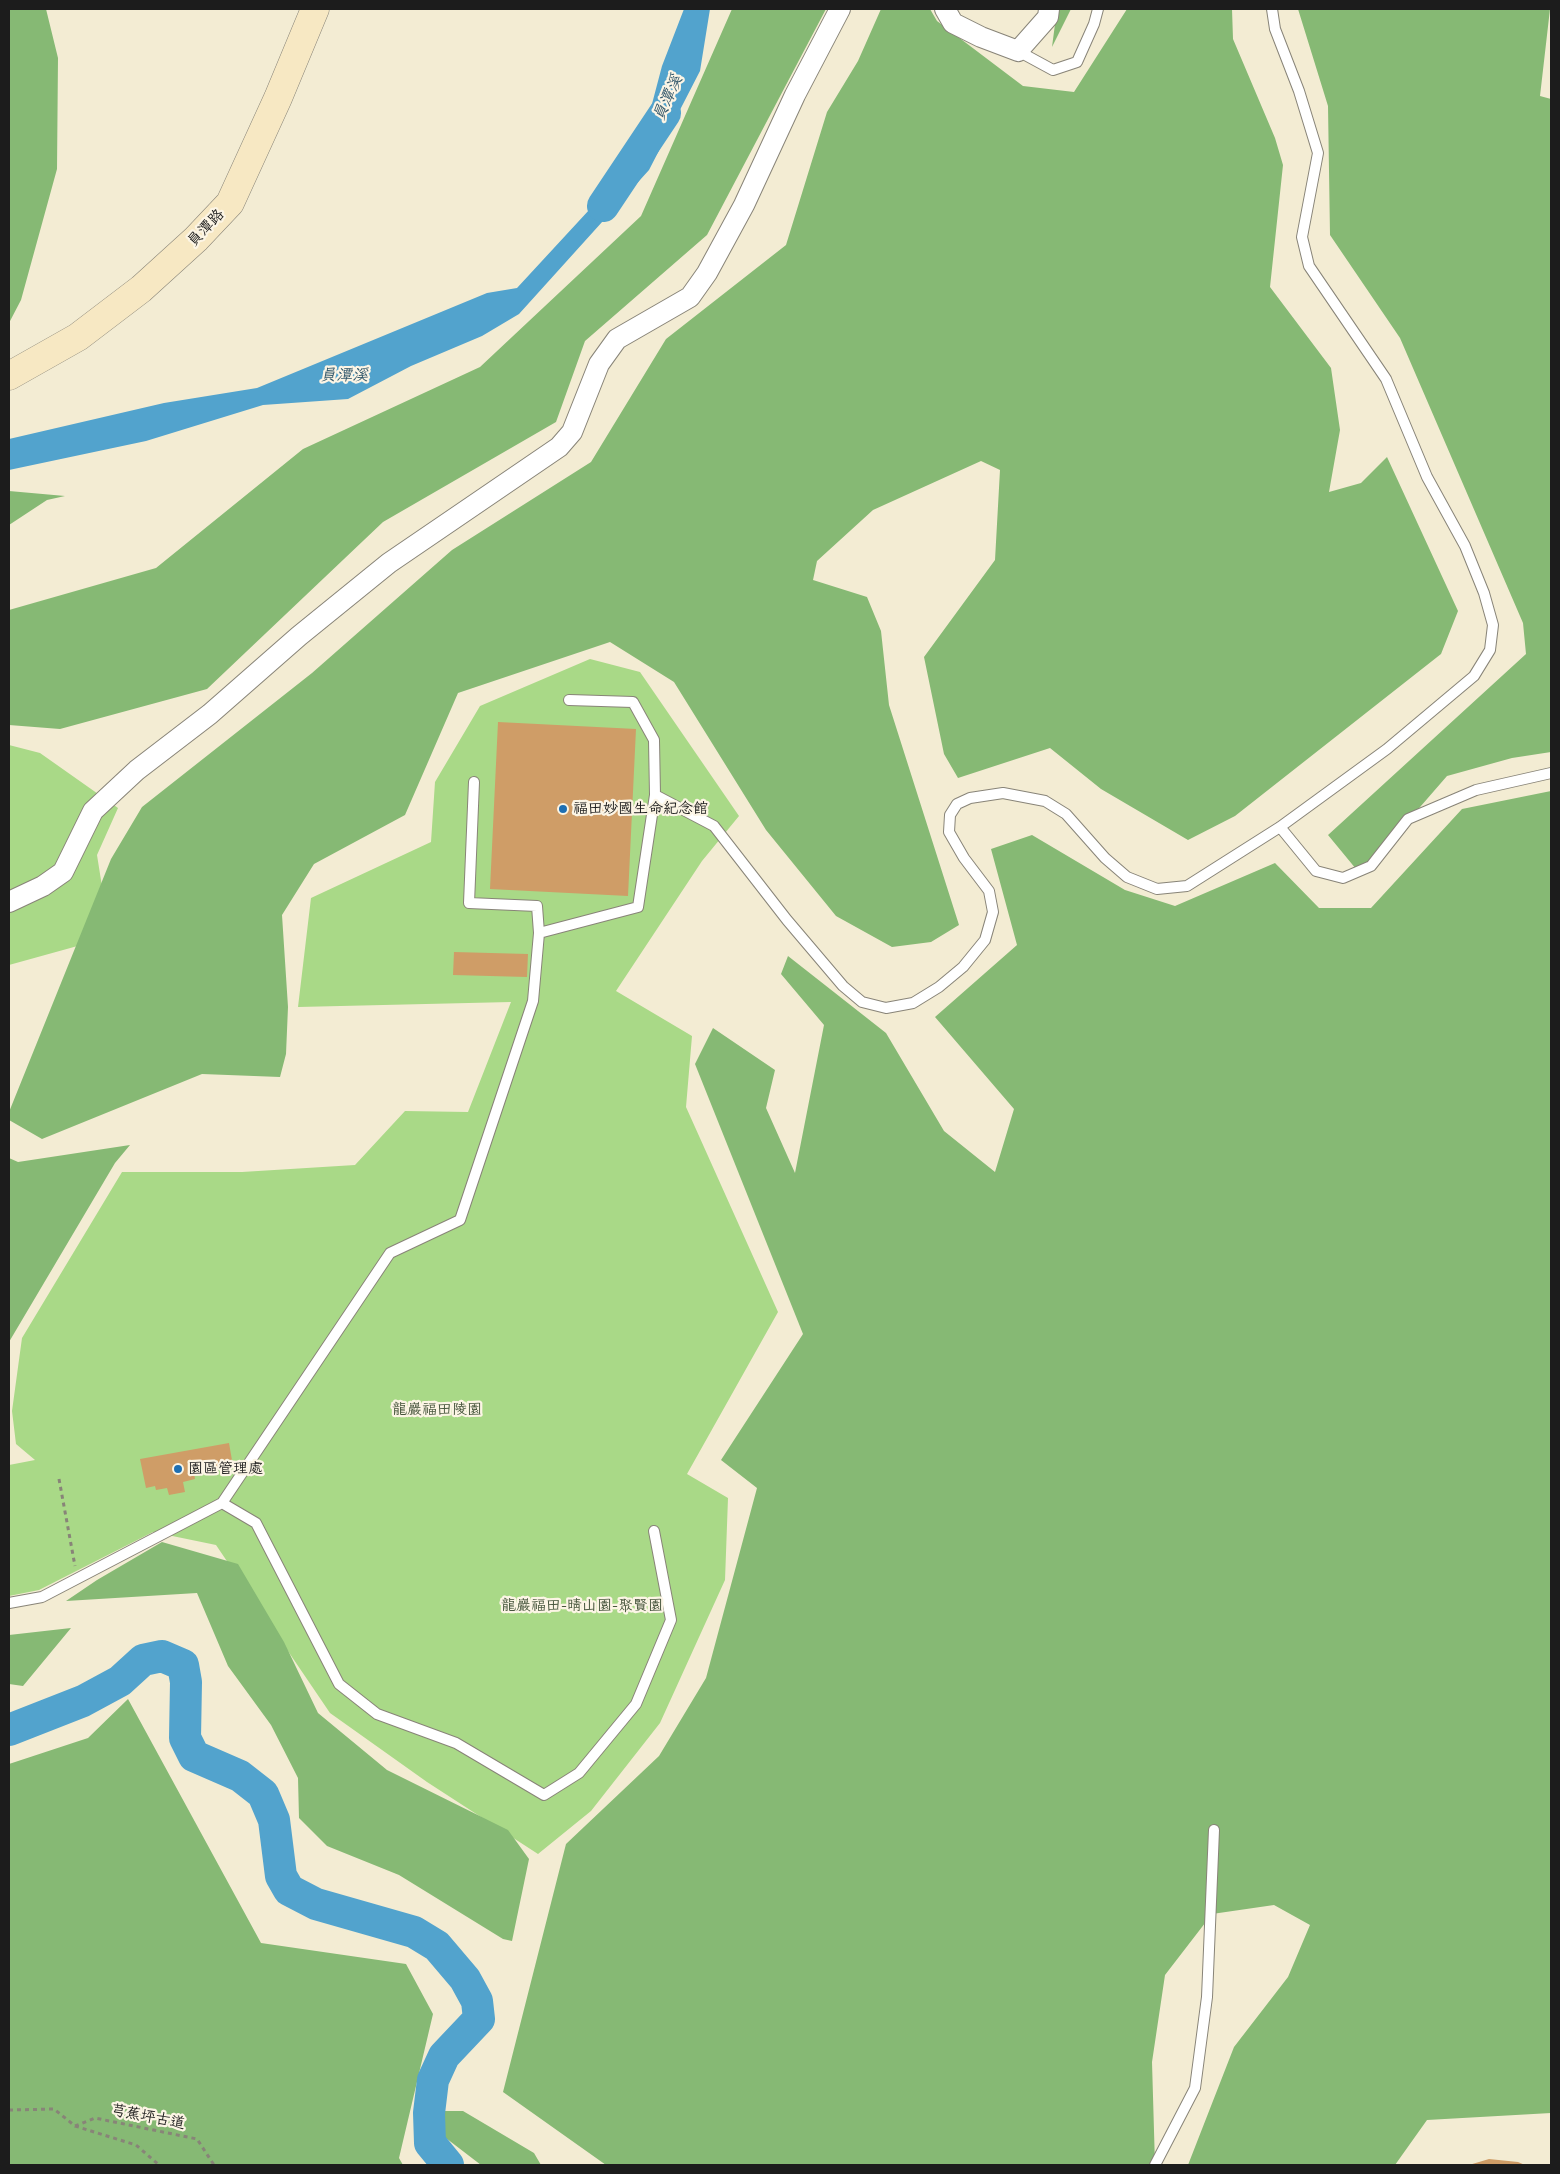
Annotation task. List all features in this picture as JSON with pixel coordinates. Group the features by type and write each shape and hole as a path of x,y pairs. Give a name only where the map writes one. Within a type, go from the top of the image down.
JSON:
{"street":[{"name":"員潭路","path":"9,376 78,337 141,289 196,239 230,203 278,98 315,9"},
{"path":"9,902 43,886 63,872 93,811 137,770 210,714 299,636 389,563 559,447 572,432 599,364 617,339 690,297 707,273 744,205 795,95 840,9"},
{"path":"945,9 953,23 981,37 1018,51 1048,16 1049,9"}],"lane":[{"path":"1018,51 1053,70 1077,62 1094,24 1098,9"},
{"path":"655,795 714,826 787,920 843,986 862,1002 886,1008 913,1003 939,987 963,967 985,940 993,912 989,891 964,858 949,832 950,815 957,804 970,798 1004,793 1045,801 1066,814 1105,858 1127,877 1157,889 1186,886 1280,827 1387,749 1474,676 1490,650 1493,625 1484,593 1465,546 1427,477 1386,379 1310,266 1302,237 1318,153 1275,28 1272,9"},
{"path":"539,933 638,907 655,795 654,740 633,702 569,700"},
{"path":"1280,827 1316,871 1343,878 1371,866 1408,819 1476,790 1551,773"},
{"path":"9,1602 42,1597 222,1503 390,1253 460,1220 533,1001 539,933 537,906 469,903 474,782"},
{"path":"222,1503 256,1523 340,1684 378,1714 456,1742 544,1795 579,1773 636,1704 668,1628 671,1620 654,1531"},
{"path":"1155,2165 1195,2088 1207,1998 1214,1830"}],"path":[{"path":"59,1479 75,1567"},
{"path":"9,2110 54,2109 75,2126 136,2145 159,2165"},
{"name":"芎蕉坪古道","path":"75,2126 96,2118 197,2139 214,2165"}],"green space":[{"path":"9,9 46,9 58,58 57,169 21,300 9,323"},
{"path":"732,9 826,9 707,235 585,341 556,422 383,522 207,689 60,729 9,725 9,610 156,568 303,449 480,367 641,216"},
{"path":"881,9 930,9 937,21 1023,86 1074,92 1127,9 1232,9 1233,39 1275,138 1283,165 1270,287 1331,368 1340,430 1329,492 1361,483 1387,457 1458,611 1441,654 1235,816 1188,840 1101,789 1050,748 958,778 944,754 924,657 995,560 1000,470 981,461 873,510 817,561 813,580 867,597 881,631 889,705 959,925 931,942 892,947 836,916 766,830 674,682 610,642 458,693 405,815 314,864 282,915 288,1007 286,1054 280,1077 202,1074 42,1139 9,1120 9,1112 111,859 142,807 312,673 452,550 591,462 666,339 786,245 827,112 858,61"},
{"path":"1057,9 1071,9 1052,47"},
{"path":"1298,9 1550,9 1540,96 1551,99 1551,752 1512,758 1447,776 1361,875 1328,835 1526,654 1523,623 1400,338 1330,235 1328,106"},
{"path":"9,491 65,496 47,500 9,525"},
{"name":"龍巖福田陵園","path":"590,659 640,672 739,816 702,861 616,991 692,1036 686,1107 778,1312 687,1474 728,1498 725,1580 660,1723 591,1811 538,1854 427,1782 330,1713 216,1545 153,1532 39,1590 9,1596 9,1465 35,1460 16,1444 12,1411 22,1338 122,1172 242,1172 355,1165 405,1111 468,1112 511,1002 298,1007 311,898 431,842 435,782 480,706"},
{"path":"9,745 40,753 118,808 97,855 110,937 9,965"},
{"path":"1551,791 1551,2113 1427,2120 1395,2165 1188,2165 1234,2047 1288,1977 1310,1925 1274,1905 1212,1914 1165,1975 1152,2062 1155,2165 606,2165 503,2092 566,1844 659,1756 706,1678 757,1488 721,1460 803,1334 695,1064 713,1028 775,1070 766,1108 795,1173 824,1025 781,974 788,956 886,1033 944,1131 995,1172 1014,1109 935,1017 1017,945 991,849 1032,835 1125,890 1175,906 1275,863 1319,908 1371,908 1462,809"},
{"path":"130,1145 115,1163 9,1342 9,1158 18,1162"},
{"path":"162,1542 238,1564 284,1642 318,1713 387,1770 508,1830 529,1859 512,1941 503,1939 399,1875 327,1846 299,1818 298,1778 271,1725 228,1666 197,1593 66,1601 97,1580"},
{"path":"71,1628 23,1686 9,1684 9,1635"},
{"path":"128,1699 261,1943 406,1964 433,2014 399,2158 403,2165 9,2165 9,1764 88,1738"},
{"path":"443,2111 463,2111 534,2153 541,2165 481,2165 438,2132"}],"water":[{"name":"員潭溪","path":"684,9 710,9 700,71 649,170 519,314 482,336 411,366 348,399 263,405 146,441 9,470 9,439 164,403 257,388 487,293 517,288 638,157 662,66"}],"building":[{"name":"福田妙國生命紀念館","path":"498,722 636,729 628,896 490,889"},
{"path":"454,952 528,954 527,977 453,975"},
{"name":"園區管理處","path":"229,1443 233,1466 194,1473 195,1479 183,1482 185,1492 169,1495 167,1488 156,1490 155,1486 146,1488 140,1459"},
{"path":"1489,2159 1518,2162 1525,2165 1469,2165"}],"waterway":[{"name":"員潭溪","path":"603,206 665,113"},
{"path":"9,1730 83,1701 120,1681 143,1660 162,1656 183,1665 186,1682 185,1738 194,1756 240,1776 263,1794 274,1820 281,1876 289,1890 316,1904 414,1932 437,1946 465,1979 477,2001 479,2019 444,2056 433,2080 429,2113 430,2143 448,2165"}],"place":[{"name":"福田妙國生命紀念館","path":"563,809"},
{"name":"園區管理處","path":"178,1469"}],"park label":[{"name":"龍巖福田-晴山園-聚賢園","path":"582,1606"}]}
